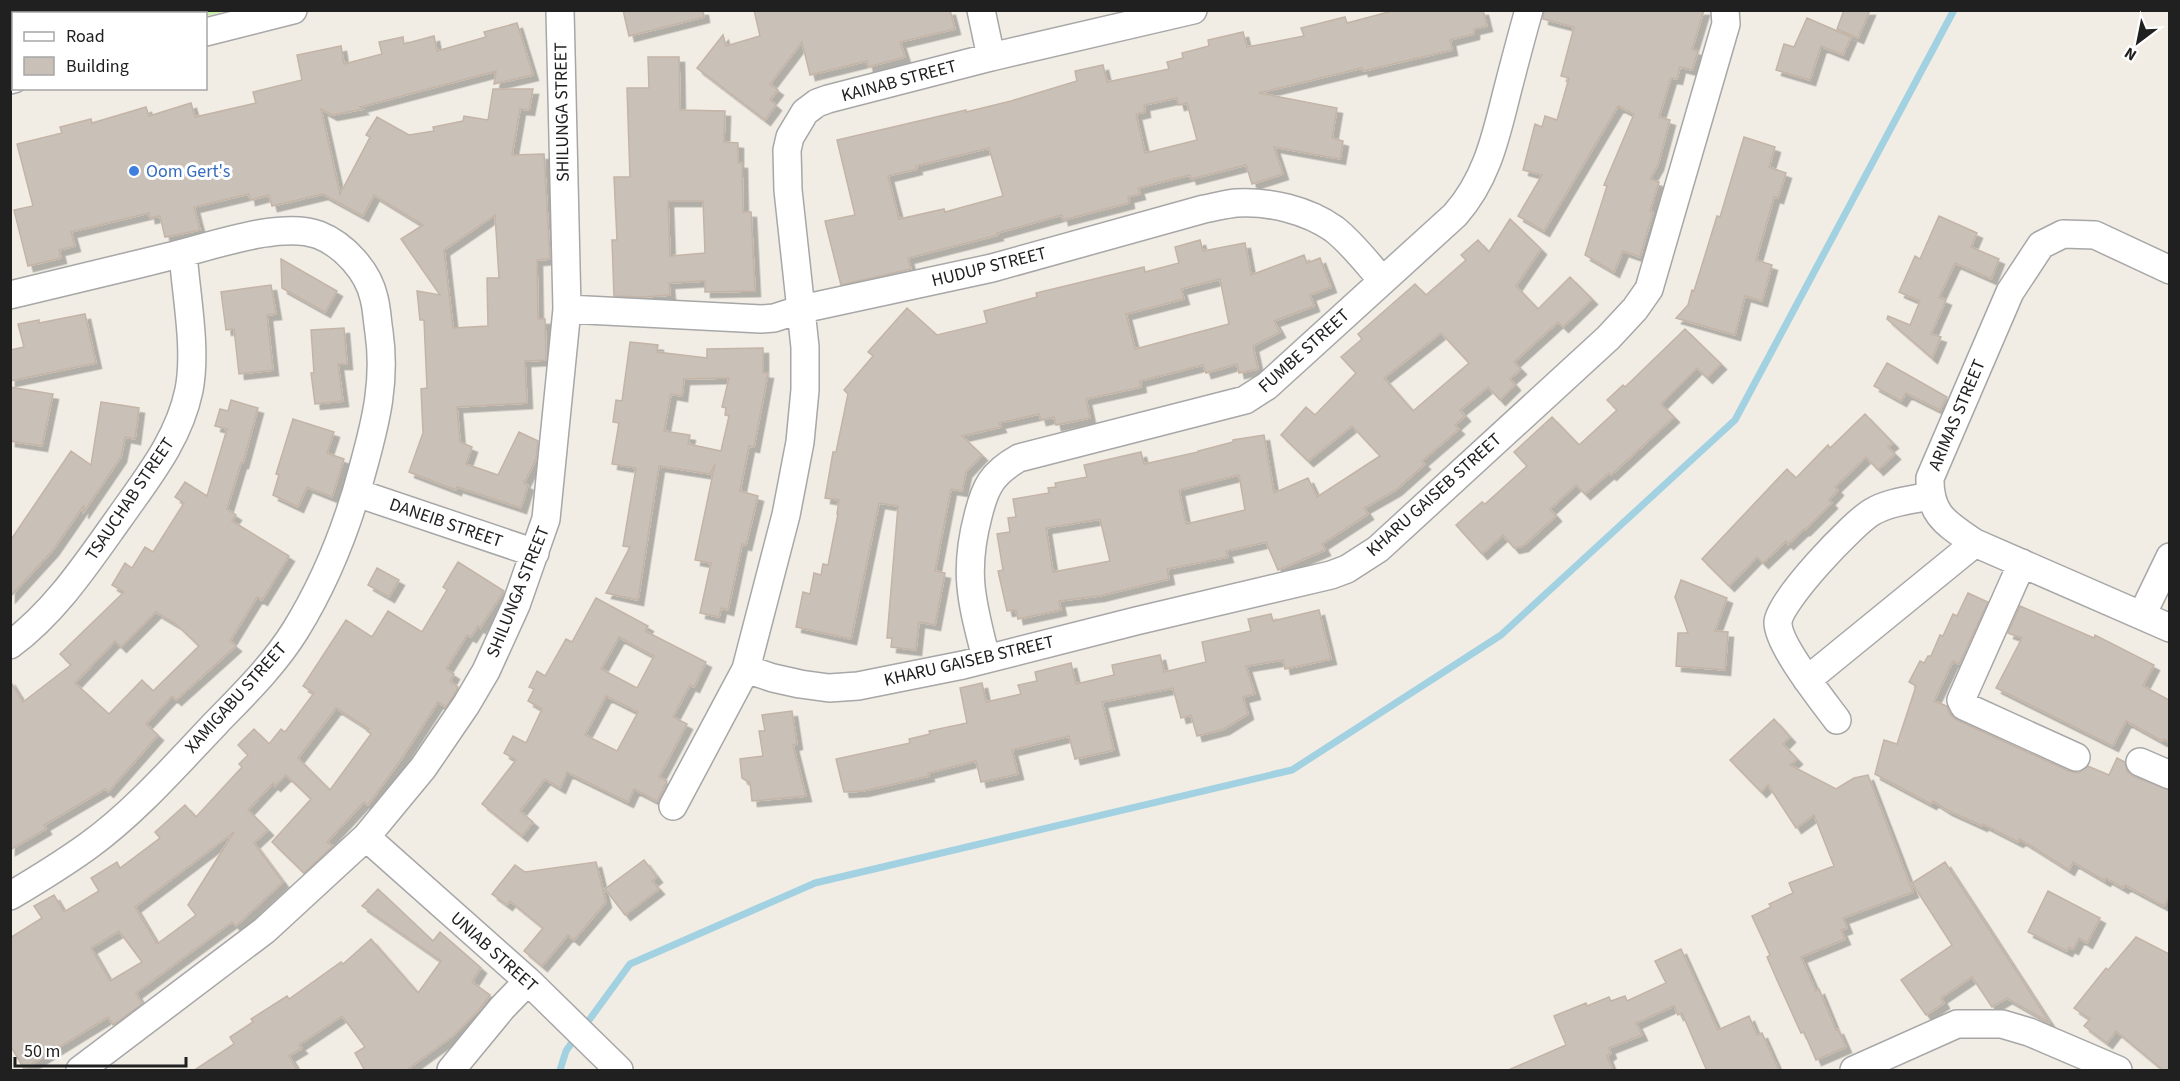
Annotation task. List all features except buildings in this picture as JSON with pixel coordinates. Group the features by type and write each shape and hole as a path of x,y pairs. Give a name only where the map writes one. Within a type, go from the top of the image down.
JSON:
{"street":[{"path":"207,32 293,10"},
{"name":"SHILUNGA STREET","path":"80,1071 265,930 366,837 423,768 466,705 486,671 516,605 546,519 567,309 560,10"},
{"path":"981,10 991,57"},
{"name":"KAINAB STREET","path":"674,806 746,669 786,515 800,442 806,390 805,347 788,190 787,158 790,137 805,112 817,103 828,99 991,57 1193,10"},
{"name":"FUMBE STREET","path":"986,658 970,589 970,550 982,499 990,482 1000,470 1019,458 1228,405 1256,395 1455,215 1475,188 1493,149 1528,10"},
{"name":"KHARU GAISEB STREET","path":"746,669 800,684 829,688 848,687 963,665 1331,575 1360,562 1378,549 1608,338 1650,289 1726,24 1725,10"},
{"name":"HUDUP STREET","path":"567,309 761,319 982,270 1204,209 1235,203 1277,206 1316,219 1334,229 1350,243 1382,280"},
{"name":"XAMIGABU STREET","path":"10,295 246,236 294,231 317,234 334,244 358,266 367,279 374,296 381,342 381,390 357,493 328,568 290,638 263,674 120,820 89,846 10,896"},
{"name":"ARIMAS STREET","path":"2169,270 2095,235 2063,234 2041,245 2010,291 1930,478 1930,496 1938,514 1947,524 1975,543 2169,628"},
{"name":"TSAUCHAB STREET","path":"10,645 33,626 78,576 147,480 170,443 181,418 191,373 192,356 183,253"},
{"name":"DANEIB STREET","path":"357,493 535,553"},
{"path":"1837,720 1781,638 1778,622 1785,604 1822,560 1871,512 1893,504 1930,496"},
{"path":"1808,680 1975,543"},
{"path":"2142,615 2169,557"},
{"path":"2022,563 1961,700 1964,706 2076,757"},
{"path":"2140,762 2169,775"},
{"name":"UNIAB STREET","path":"366,837 528,981 619,1071"},
{"path":"452,1071 502,1008 528,981"},
{"path":"1854,1071 1957,1024 2002,1024 2029,1032 2118,1071"}],"green space":[{"path":"11,10 227,10 207,16 207,12 12,12 11,65"}],"waterway":[{"path":"584,1027 630,964 815,883 1292,770 1501,635 1735,420 1954,10"},
{"path":"560,1070 566,1051 577,1035"}],"place":[{"name":"Oom Gert's","path":"134,171"}]}
